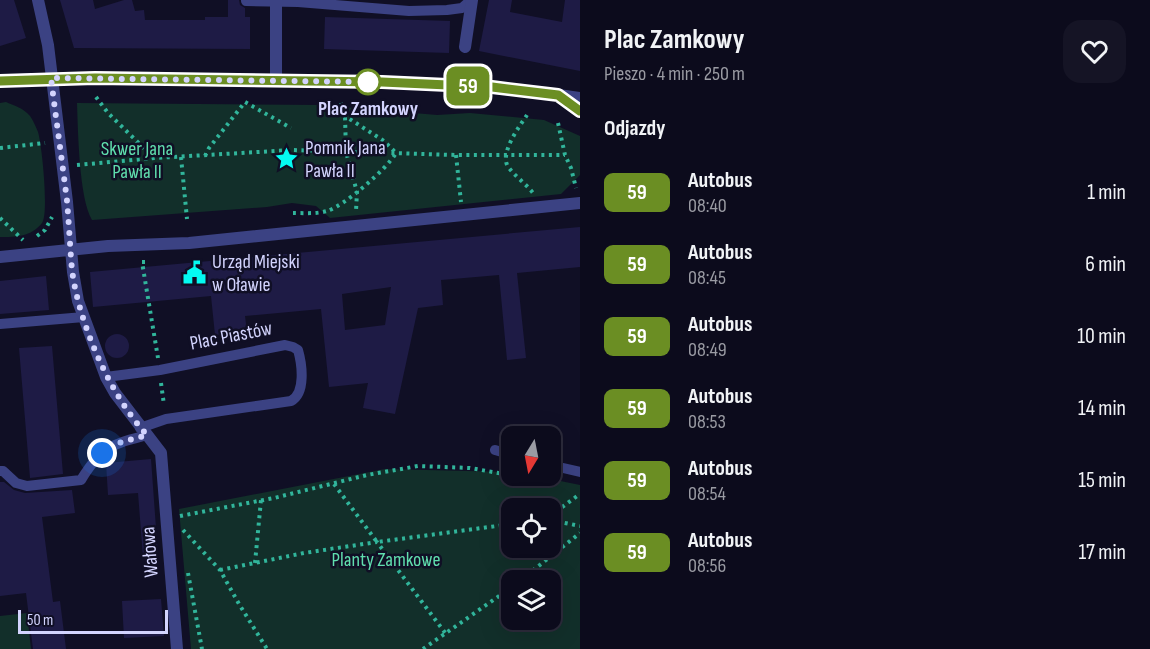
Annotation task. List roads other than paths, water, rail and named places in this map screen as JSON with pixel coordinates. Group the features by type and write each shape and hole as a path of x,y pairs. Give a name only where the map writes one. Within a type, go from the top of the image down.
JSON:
{"street":[{"path":"38,0 48,45 67,202 70,249 78,301 106,377 115,393 144,431"},
{"path":"276,0 276,80"},
{"path":"465,47 471,0"},
{"path":"0,81 51,78 276,80 481,86 580,99"},
{"path":"558,95 580,111"},
{"path":"0,257 70,249 189,243 580,203"},
{"name":"Wałowa","path":"144,431 161,453 177,649"}],"lane":[{"path":"246,1 276,0 409,11 462,8 471,0"},
{"path":"0,324 84,317"},
{"name":"Plac Piastów","path":"106,377 160,370 285,345 298,350 301,386 296,398 291,401 166,419 144,431"},
{"path":"0,471 16,483 27,486 81,480 92,462 112,445 144,431"},
{"path":"495,450 501,451"},
{"path":"561,468 580,472"}],"place":[{"name":"Plac Zamkowy","path":"368,82"},
{"name":"Pomnik Jana Pawła II","path":"287,159"},
{"name":"Urząd Miejski w Oławie","path":"194,273"}],"park label":[{"name":"Skwer Jana Pawła II","path":"137,160"},
{"name":"Planty Zamkowe","path":"386,560"}]}
